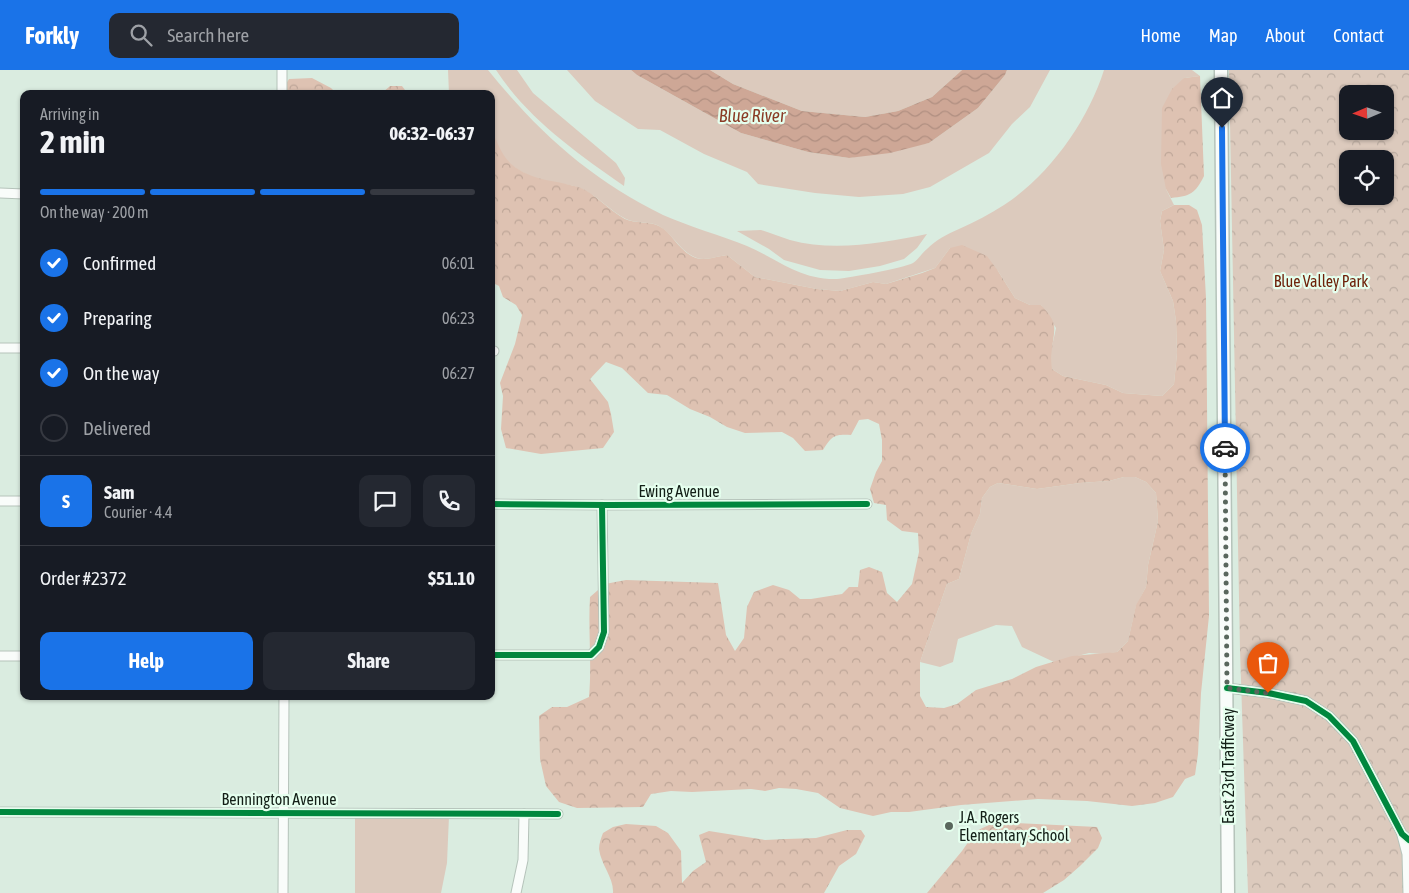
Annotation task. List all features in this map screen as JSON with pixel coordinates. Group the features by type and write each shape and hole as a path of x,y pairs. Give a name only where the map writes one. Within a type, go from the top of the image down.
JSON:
{"main road":[{"name":"East 23rd Trafficway","path":"1221,70 1228,893"}],"street":[{"path":"282,70 282,90"},
{"path":"0,194 20,194"},
{"path":"0,348 20,348"},
{"path":"0,501 20,501"},
{"name":"Ewing Avenue","path":"495,504 867,504"},
{"path":"495,655 591,655 599,647 604,632 602,505"},
{"path":"0,656 20,656"},
{"path":"1227,688 1268,693 1306,701 1330,716 1353,741 1406,837 1408,893"},
{"path":"284,700 284,893"},
{"name":"Bennington Avenue","path":"0,812 558,814"},
{"path":"516,893 523,860 524,814"}],"green space":[{"path":"448,70 488,70 526,114 567,153 612,186 637,201 663,215 759,251 801,273 837,279 888,270 913,263 938,240 988,215 1021,193 1065,146 1088,109 1104,70 1192,70 1200,76 1184,78 1166,189 1174,205 1162,211 1160,221 1164,250 1160,271 1173,301 1176,321 1177,353 1174,384 1162,396 1123,393 1106,385 1063,376 1052,369 1051,351 1056,328 1041,305 1030,305 1015,298 998,271 950,248 935,268 886,284 873,282 840,291 817,289 755,277 727,255 708,259 697,258 681,248 659,226 626,219 582,189 537,179 512,165 503,156 495,139 495,90 449,90"},
{"path":"496,70 517,70 533,93 616,163 625,178 624,186 571,148 538,120 509,88"},
{"path":"567,70 631,70 741,133 808,152 849,158 929,143 978,108 1007,70 1050,70 1030,107 1012,124 989,153 930,187 903,194 859,197 815,193 758,184 747,172 704,154 660,130 638,129 595,101"},
{"path":"710,70 962,70 932,97 898,111 865,117 802,111 733,84"},
{"name":"Blue Valley Park","path":"1229,70 1409,70 1409,893 1248,893 1240,650"},
{"path":"1200,76 1204,176 1198,187 1191,193 1171,198 1166,189 1161,164 1162,108 1172,89 1184,78"},
{"path":"312,78 333,90 282,90 289,79"},
{"path":"390,86 402,86 405,90 386,90"},
{"path":"495,137 507,159 523,172 539,178 581,188 625,219 659,226 664,229 690,255 703,259 727,255 755,277 817,289 840,291 873,282 886,284 935,268 950,248 962,245 987,256 1015,298 1030,305 1041,305 1053,321 1052,369 1063,376 1106,385 1123,393 1162,396 1174,384 1177,353 1173,301 1160,271 1164,250 1160,221 1162,211 1174,205 1189,205 1197,210 1202,225 1206,298 1209,616 1195,775 1185,779 1173,797 1155,803 1132,806 1087,801 1038,799 961,805 909,812 891,812 873,816 840,808 818,793 779,788 765,791 751,789 692,792 671,791 651,794 643,807 577,808 559,802 546,786 540,759 539,716 552,707 567,707 589,697 590,597 605,584 626,580 718,583 726,635 735,651 744,638 747,607 754,592 773,585 789,590 800,599 842,594 849,587 858,587 860,570 869,567 882,572 887,593 897,602 912,584 919,552 918,533 902,531 887,520 886,505 874,503 870,489 882,461 882,440 879,424 868,419 859,420 851,435 834,437 823,450 805,451 793,438 782,432 745,433 727,427 710,417 690,409 667,395 648,393 622,368 606,362 590,379 608,402 611,414 614,432 603,448 541,454 506,448 501,429 503,396 500,383 515,344 522,315 516,305 503,297 499,286 495,284","holes":["1124,477 1135,477 1146,482 1156,493 1158,521 1148,565 1146,587 1136,605 1128,641 1117,652 1072,656 1036,667 1012,679 976,690 957,704 944,708 926,707 920,696 920,662 947,584 959,579 971,534 980,514 982,498 990,487 998,483 1037,489 1109,481"]},
{"path":"761,230 807,244 841,246 876,243 927,234 917,248 904,259 880,266 849,271 820,270 784,260 737,231"},
{"path":"1124,477 1135,477 1146,482 1156,493 1158,521 1148,565 1146,587 1136,606 1128,641 1117,652 1089,653 1054,662 1022,647 1012,626 996,625 958,639 953,662 940,667 920,662 947,584 959,579 971,534 980,514 982,498 990,487 998,483 1037,489 1109,481"},
{"path":"449,816 447,863 441,893 355,893 355,817"},
{"path":"1015,823 1097,827 1102,838 1098,848 1080,866 1064,880 1043,893 927,893 976,831 989,825"},
{"path":"626,824 656,826 668,833 681,851 682,883 693,871 706,862 699,835 709,831 765,840 816,838 847,830 861,830 865,836 856,854 839,866 824,893 613,893 612,882 600,855 599,845 603,833 613,827"}],"water":[{"name":"Blue River","path":"631,70 710,70 733,84 802,111 865,117 898,111 932,97 962,70 1007,70 978,108 929,143 890,153 849,158 808,152 741,133"}],"cycle path":[{"path":"495,504 867,504"},
{"path":"495,655 591,655 599,647 604,632 602,505"},
{"path":"1227,688 1268,693 1306,701 1329,716 1353,741 1402,834 1409,840"},
{"path":"0,812 558,814"}],"way so far":[{"path":"1225,448 1227,688 1268,693"}],"place":[{"name":"J.A. Rogers Elementary School","path":"949,826"}],"route":[{"path":"1222,128 1225,448"}]}
